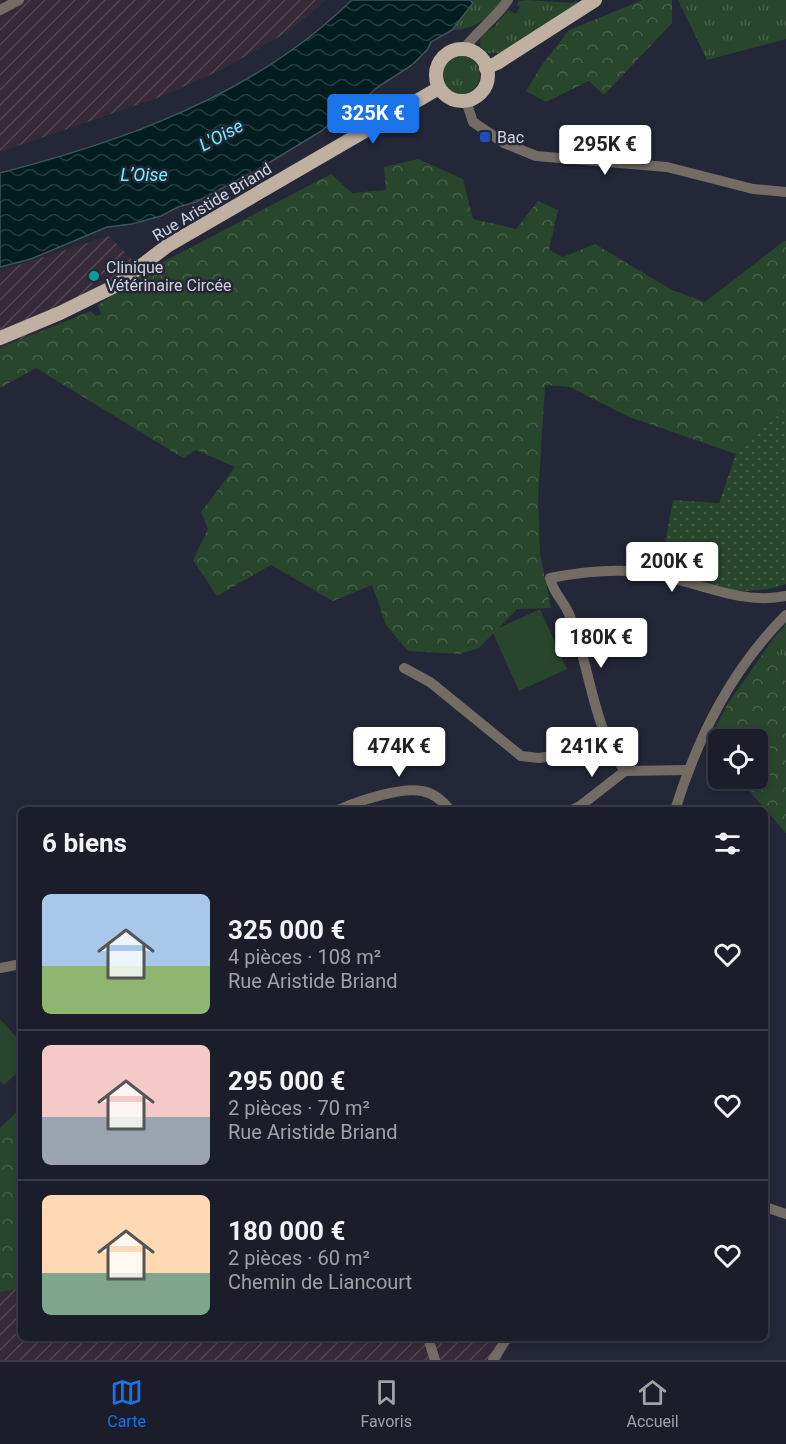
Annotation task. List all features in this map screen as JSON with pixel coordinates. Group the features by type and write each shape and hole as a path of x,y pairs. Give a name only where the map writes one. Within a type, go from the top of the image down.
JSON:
{"main road":[{"path":"486,68 595,0"},
{"path":"463,50 478,55 486,68 486,85 481,92 466,101 451,99 439,88 436,81 438,65 448,53 463,50"},
{"name":"Rue Aristide Briand","path":"0,338 60,313 115,286 167,246 439,88"}],"street":[{"path":"0,10 19,0"},
{"path":"463,50 476,33 496,17 508,0"},
{"path":"466,101 472,122 504,143 536,156 666,167 753,189 786,192"},
{"path":"625,771 611,747 597,711 570,615 552,589 550,578 591,571 649,573 745,598 786,596"},
{"path":"676,807 699,742 725,693 751,655 786,615"},
{"path":"404,668 430,682 521,756 539,758 611,747"},
{"path":"578,807 625,771 688,770"},
{"path":"346,807 372,798 417,791 438,798 447,807"},
{"path":"0,968 18,965"},
{"path":"768,1207 786,1214"},
{"path":"429,1341 435,1360"},
{"path":"493,1360 505,1341"}],"shaded area":[{"path":"0,0 326,0 289,31 221,70 160,97 0,152"},
{"path":"109,236 144,272 32,335 0,348 0,271"},
{"path":"18,1111 18,1341 510,1341 500,1360 0,1360 0,1128"}],"green space":[{"path":"472,0 502,0 481,22 467,28 452,30 473,3"},
{"path":"643,0 672,0 672,23 604,95 589,81 546,102 526,91 542,65 569,30"},
{"path":"678,0 786,0 786,39 707,60"},
{"path":"519,1 571,3 576,1 578,3 501,53 487,53 480,46 481,35 494,27 508,10 516,14 520,7 517,5"},
{"path":"461,56 475,61 480,75 475,89 461,94 447,89 442,75 447,61"},
{"path":"418,159 463,179 473,219 516,229 538,201 558,210 549,250 563,257 595,244 672,290 705,302 786,241 786,409 736,454 629,417 570,387 545,385 538,497 540,554 551,608 517,609 479,648 460,654 408,651 386,625 372,585 333,601 271,565 217,596 193,560 208,529 201,512 235,467 196,450 183,458 36,368 0,388 0,348 91,311 96,316 101,314 98,305 144,272 331,174 352,193 386,190 384,167"},
{"path":"786,409 786,584 769,589 738,591 707,586 660,572 673,500 719,503 736,454"},
{"path":"540,609 567,669 519,691 492,631"},
{"path":"786,624 786,685 773,639"},
{"path":"773,639 786,685 786,833 768,812 768,807 763,807 748,789 768,789 768,729 715,729 727,705"},
{"path":"0,1019 18,1039 18,1072 4,1085 0,1081"},
{"path":"18,1111 18,1289 0,1292 0,1128"}],"water":[{"name":"L’Oise","path":"352,0 470,0 473,3 452,30 431,42 427,50 412,65 375,89 361,103 334,119 323,130 262,167 196,202 178,207 161,216 132,224 107,227 31,259 0,267 0,173 116,138 192,108 228,90 296,47"}],"place":[{"name":"Bac","path":"485,137"},
{"name":"Clinique Vétérinaire Circée","path":"94,276"}],"water label":[{"name":"L'Oise","path":"221,135"}]}
